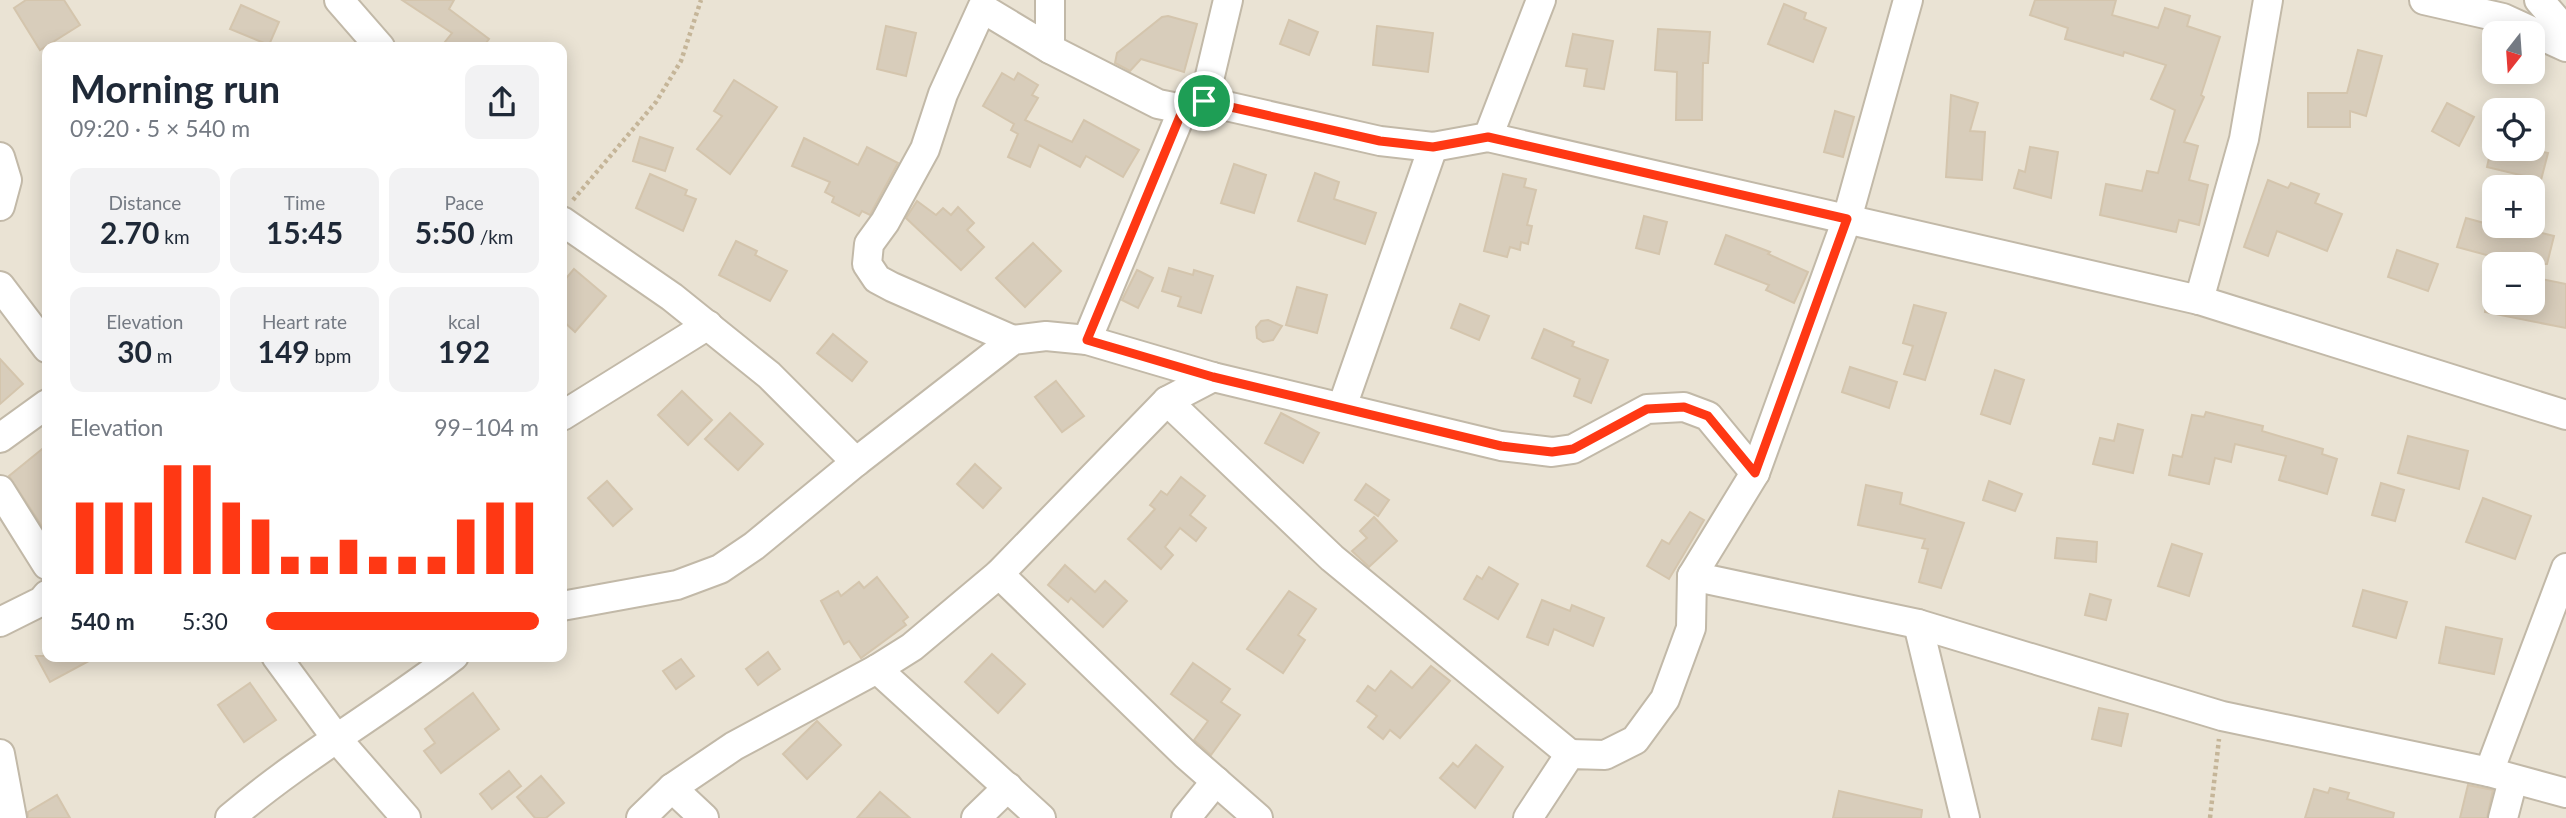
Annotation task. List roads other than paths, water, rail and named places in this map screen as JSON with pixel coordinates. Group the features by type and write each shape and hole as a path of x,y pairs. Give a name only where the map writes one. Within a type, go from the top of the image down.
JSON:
{"street":[{"path":"339,0 376,42"},
{"path":"1050,0 1050,49"},
{"path":"1087,340 1194,105 1228,0"},
{"path":"1488,137 1541,0"},
{"path":"1167,401 1332,558 1570,754 1605,755 1635,740 1665,699 1691,628 1692,576 1755,473 1847,219 1908,0"},
{"path":"2199,300 2244,139 2268,0"},
{"path":"2424,0 2503,18 2566,47"},
{"path":"2539,0 2566,31"},
{"path":"1755,473 1708,416 1684,407 1647,409 1573,449 1552,452 1501,446 1213,377 1087,340 1046,336 1013,340 877,279 867,264 869,244 885,222 925,149 943,94 982,8 1050,49 1158,104 1194,105 1380,141 1433,147 1488,137 2199,300 2566,415"},
{"path":"1342,407 1433,147"},
{"path":"0,158 7,180 0,206"},
{"path":"567,213 769,375 856,461"},
{"path":"0,286 42,341"},
{"path":"567,413 708,325"},
{"path":"567,605 677,585 720,569 754,546 856,461 1013,340"},
{"path":"640,818 672,788 734,746 877,669 912,647 999,574 1167,401 1213,377"},
{"path":"0,438 42,408"},
{"path":"0,490 42,557"},
{"path":"2503,818 2501,776 2566,568"},
{"path":"999,574 1258,818"},
{"path":"1692,576 1918,624 2222,716 2501,776 2566,793"},
{"path":"0,622 42,601"},
{"path":"1918,624 1965,818"},
{"path":"280,662 337,739 405,818"},
{"path":"230,818 268,785 446,662"},
{"path":"877,669 1041,818"},
{"path":"0,754 12,818"},
{"path":"1528,818 1570,754"},
{"path":"1185,818 1216,781"},
{"path":"976,818 1008,787"},
{"path":"672,788 704,818"}]}
